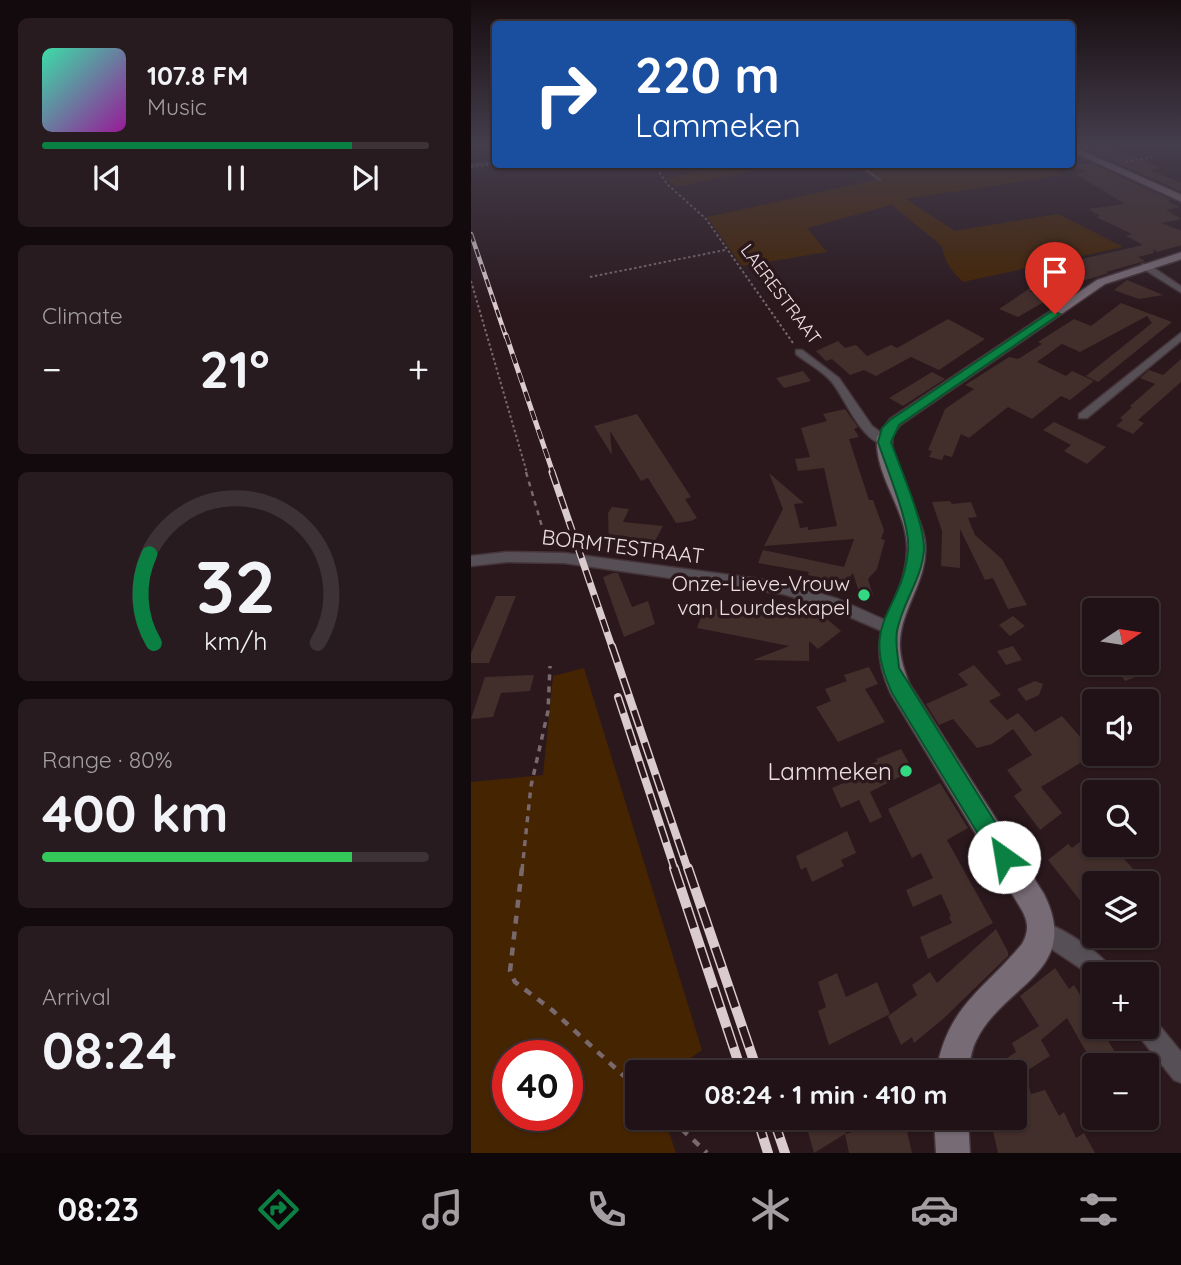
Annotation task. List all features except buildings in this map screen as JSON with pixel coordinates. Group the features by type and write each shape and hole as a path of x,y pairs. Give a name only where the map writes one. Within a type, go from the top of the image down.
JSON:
{"street":[{"path":"955,1060 962,1035 973,1016 1026,961 1036,947 1042,931 1035,909 1018,878 899,687 890,668 887,643 889,628 911,576 917,548 884,442 889,428 895,422 1101,282 1181,255"},
{"path":"1145,266 1181,290"},
{"path":"1083,416 1181,335"},
{"name":"LAERESTRAAT","path":"799,352 835,380 863,424 884,442"},
{"name":"BORMTESTRAAT","path":"471,561 507,557 551,557 783,588 833,603 889,628"},
{"path":"1042,931 1091,962"},
{"path":"1155,1039 1181,1072"},
{"path":"952,1130 953,1153"}],"path":[{"name":"LAERESTRAAT","path":"685,200 706,219 725,250 799,352"},
{"path":"590,277 725,250"},
{"path":"471,281 551,557"},
{"path":"471,298 476,297"},
{"path":"550,666 548,711 531,786 510,971 515,982 552,1010 625,1077"},
{"path":"683,1130 707,1153"}],"shaded area":[{"path":"785,200 907,200 955,231 1058,214 1123,247 963,282 949,266 942,246 892,205 807,228 827,252 742,266 707,217"},
{"path":"584,668 702,1050 688,1060 625,1060 625,1130 668,1130 676,1153 471,1153 471,782 543,775 553,676"}],"railway":[{"path":"471,234 506,337"},
{"path":"506,335 553,473"},
{"path":"552,472 612,647"},
{"path":"612,646 688,870"},
{"path":"618,697 675,870"},
{"path":"674,868 738,1060"},
{"path":"688,868 754,1060"},
{"path":"761,1130 768,1153"},
{"path":"777,1130 785,1153"}],"place":[{"name":"Onze-Lieve-Vrouw van Lourdeskapel","path":"864,595"},
{"name":"Lammeken","path":"906,771"}],"route":[{"path":"1004,857 899,687 890,668 887,643 889,628 911,576 917,548 884,442 885,434 895,422 1055,314"}]}
